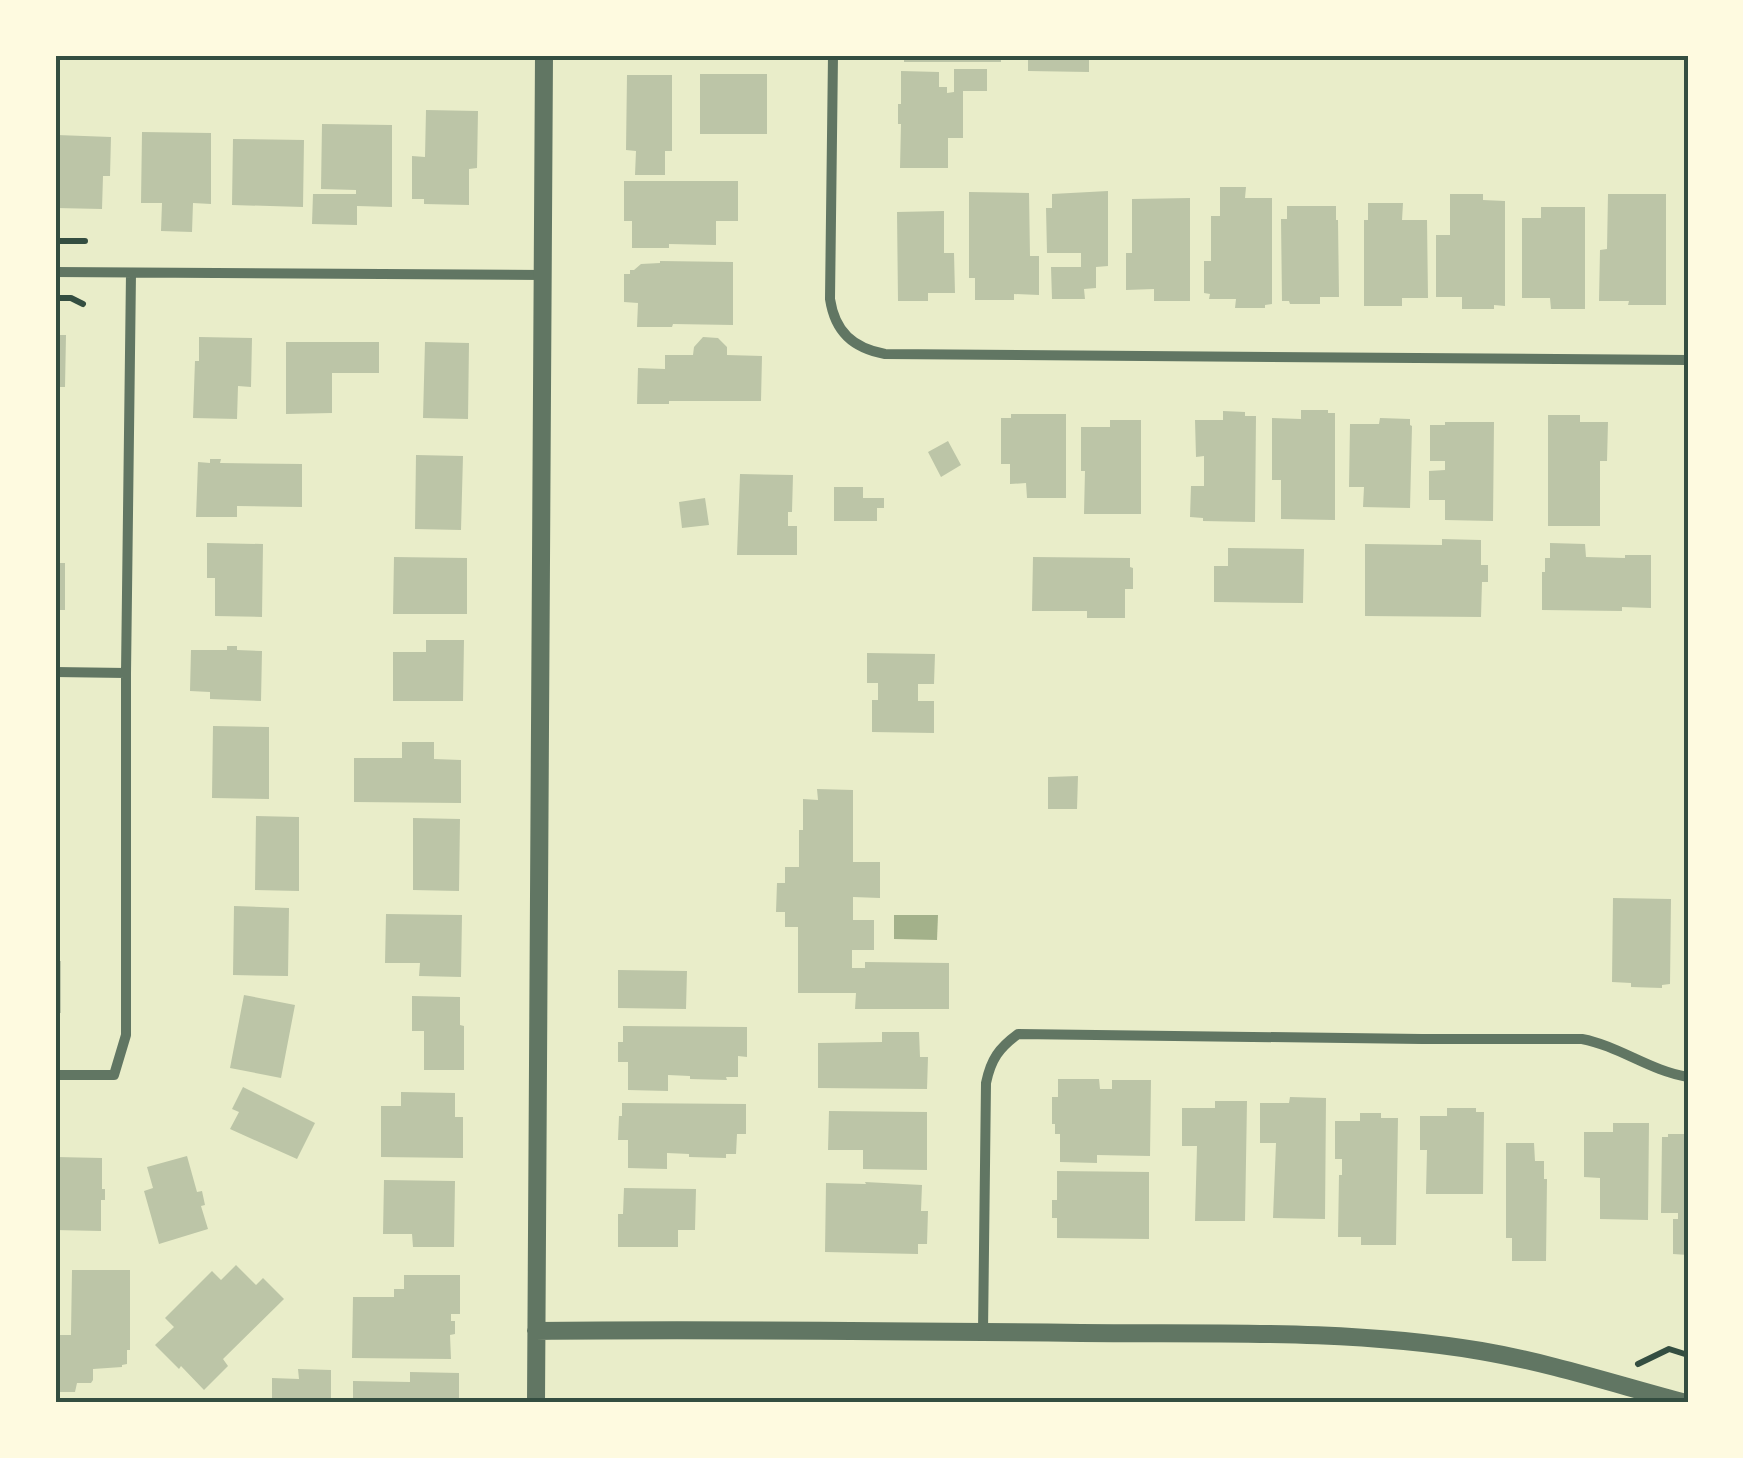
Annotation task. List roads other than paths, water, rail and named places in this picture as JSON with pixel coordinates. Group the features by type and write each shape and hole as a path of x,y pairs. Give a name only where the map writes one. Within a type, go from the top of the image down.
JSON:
{"street":[{"path":"536,1403 544,55"},
{"path":"833,55 830,299 832,316 840,331 867,350 885,354 1688,360"},
{"path":"55,272 542,275"},
{"path":"55,1075 114,1075 126,1035 131,273"},
{"path":"55,672 126,673"},
{"path":"983,1332 986,1083 998,1050 1018,1034 1582,1039 1688,1077"},
{"path":"536,1331 1240,1334 1407,1341 1555,1366 1686,1403"}]}
